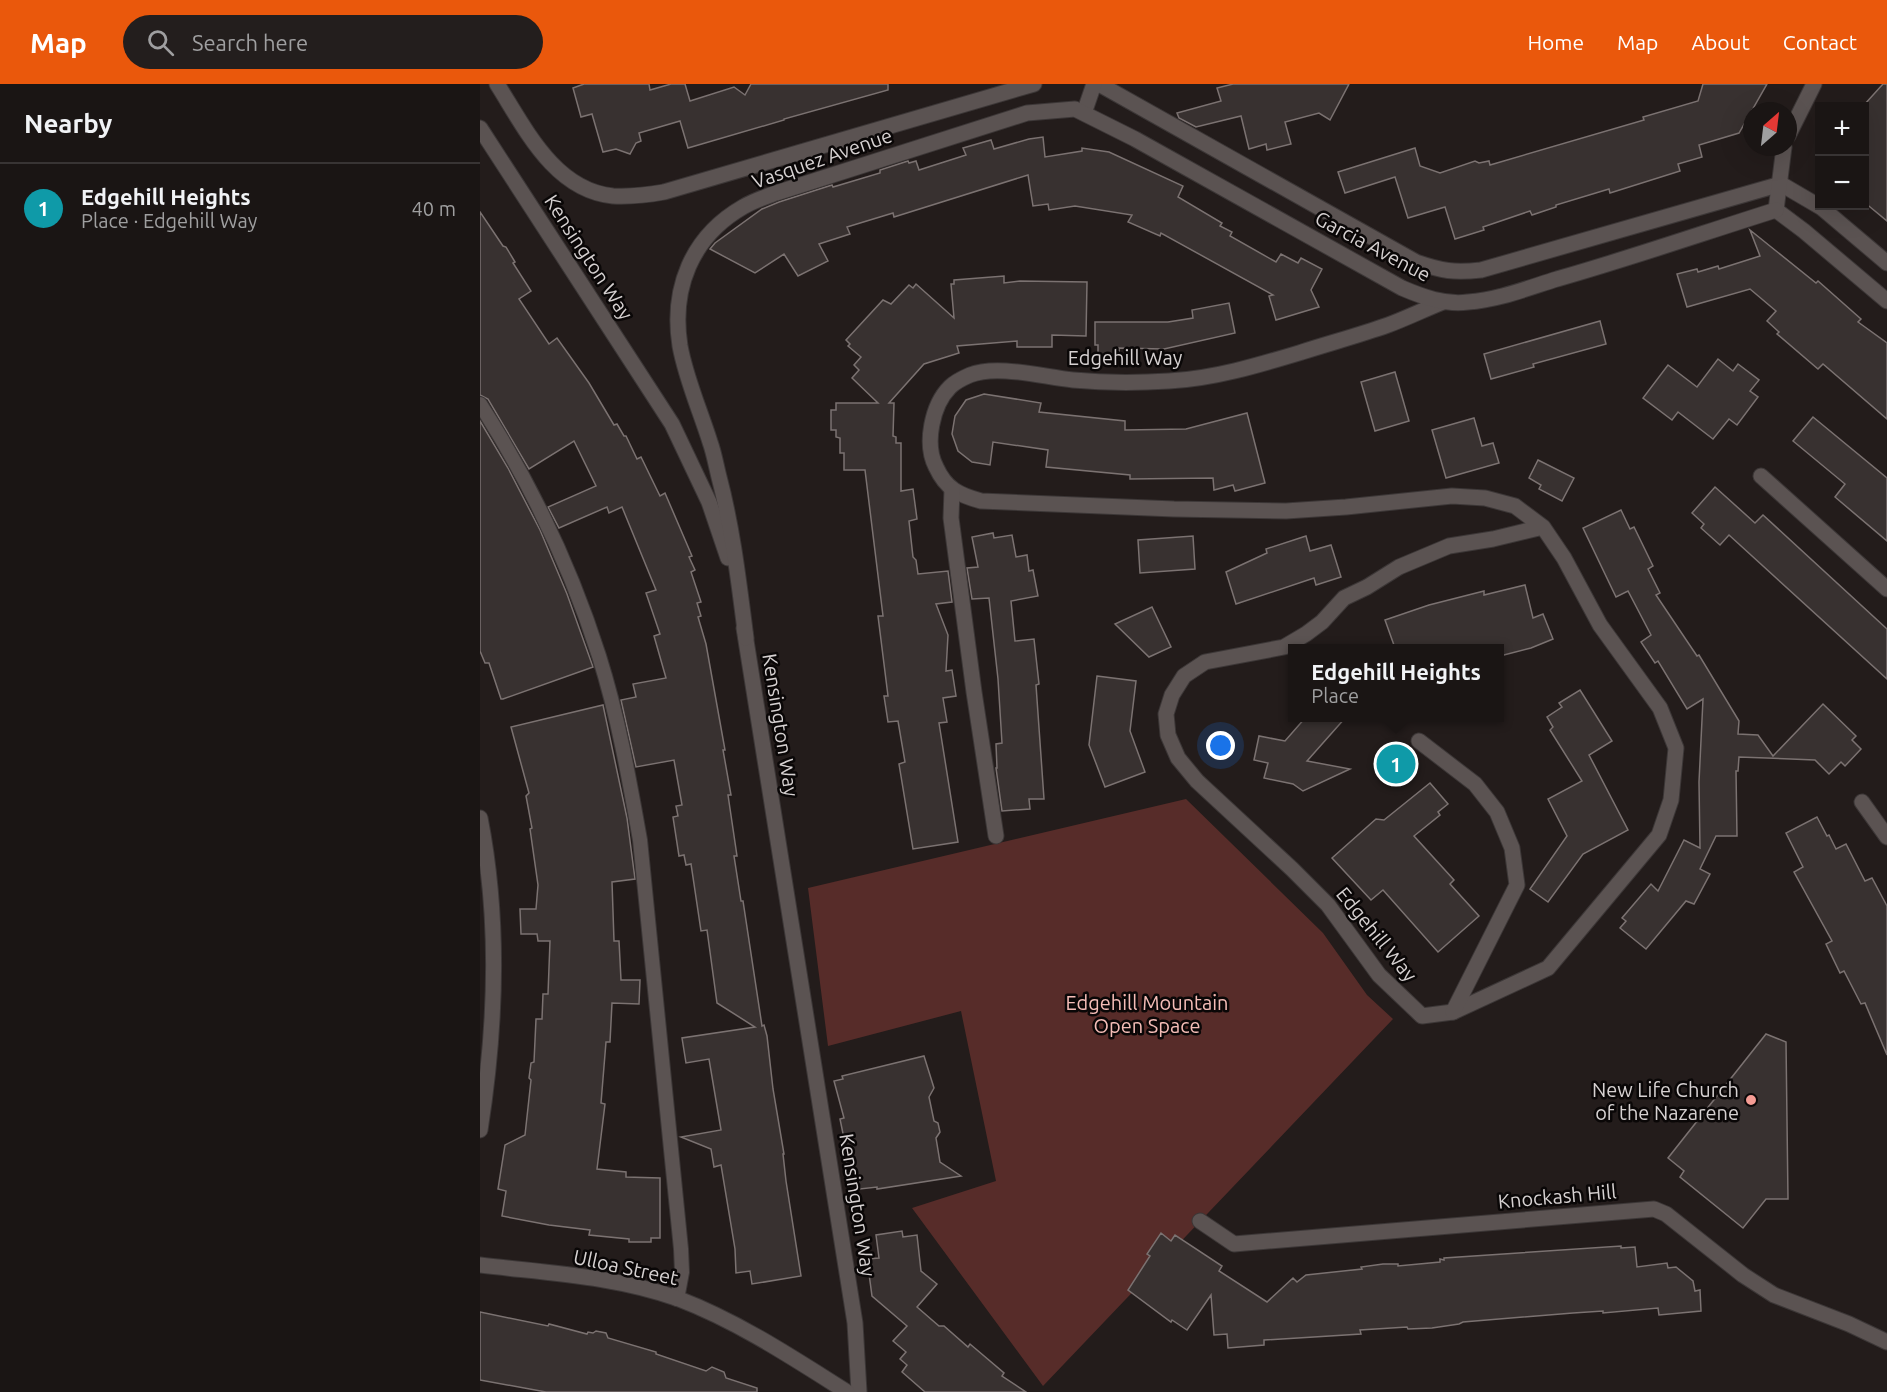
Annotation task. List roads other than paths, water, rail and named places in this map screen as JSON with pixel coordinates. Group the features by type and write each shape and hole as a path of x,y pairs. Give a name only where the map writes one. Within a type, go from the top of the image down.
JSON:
{"street":[{"name":"Kensington Way","path":"496,84 545,158 566,176 588,189 611,195"},
{"name":"Vasquez Avenue","path":"611,195 638,196 664,192 1034,84"},
{"path":"1084,113 1094,84"},
{"name":"Garcia Avenue","path":"1099,84 1416,262 1458,273 1481,270 1780,184"},
{"path":"1797,118 1814,84"},
{"name":"Vasquez Avenue","path":"746,638 731,531 721,484 680,347 677,314 683,279 695,252 716,226 743,207 776,193 1027,113 1075,109 1084,113"},
{"name":"Garcia Avenue","path":"1084,113 1402,288 1443,302 1467,303 1489,299 1603,266 1776,210"},
{"name":"Kensington Way","path":"480,128 672,424 709,502 724,545 737,591 746,638 855,1323 859,1392"},
{"path":"1783,156 1776,210 1887,302"},
{"path":"1780,184 1822,208 1887,263"},
{"name":"Edgehill Way","path":"1288,645 1205,662 1184,676 1172,696 1166,714 1168,735 1178,758 1197,781 1328,905 1378,975 1422,1016 1453,1012 1548,968 1659,835 1671,800 1676,748 1670,729 1660,708 1600,626 1564,558 1544,527 1515,506 1485,498 1452,496 1347,507 1228,511 998,502 963,496 952,489 942,477 935,465 931,450 936,410 952,385 977,372 1002,370 1074,380 1121,382 1172,381 1193,378 1224,373 1281,358 1389,325 1443,302"},
{"path":"1761,476 1887,589"},
{"path":"952,489 951,518 996,836"},
{"name":"Edgehill Way","path":"1289,644 1322,622 1344,598 1399,567 1449,546 1544,527"},
{"path":"1419,741 1475,784 1497,812 1512,848 1517,885 1453,1012"},
{"path":"1862,802 1887,837"},
{"path":"480,818 489,877 493,984 487,1085 480,1130"},
{"name":"Knockash Hill","path":"1200,1221 1234,1244 1654,1209 1666,1214 1743,1275 1774,1295 1849,1324 1887,1342"},
{"name":"Ulloa Street","path":"480,1265 586,1277 632,1286 677,1299 719,1316 760,1338 847,1392"}],"lane":[{"path":"480,404 524,478 551,533 576,594 599,656 629,778 640,840 681,1249 682,1272 677,1299"}],"place":[{"name":"Edgehill Heights","path":"1396,764"},
{"name":"New Life Church of the Nazarene","path":"1751,1100"}],"park label":[{"name":"Edgehill Mountain Open Space","path":"1147,1014"}]}
